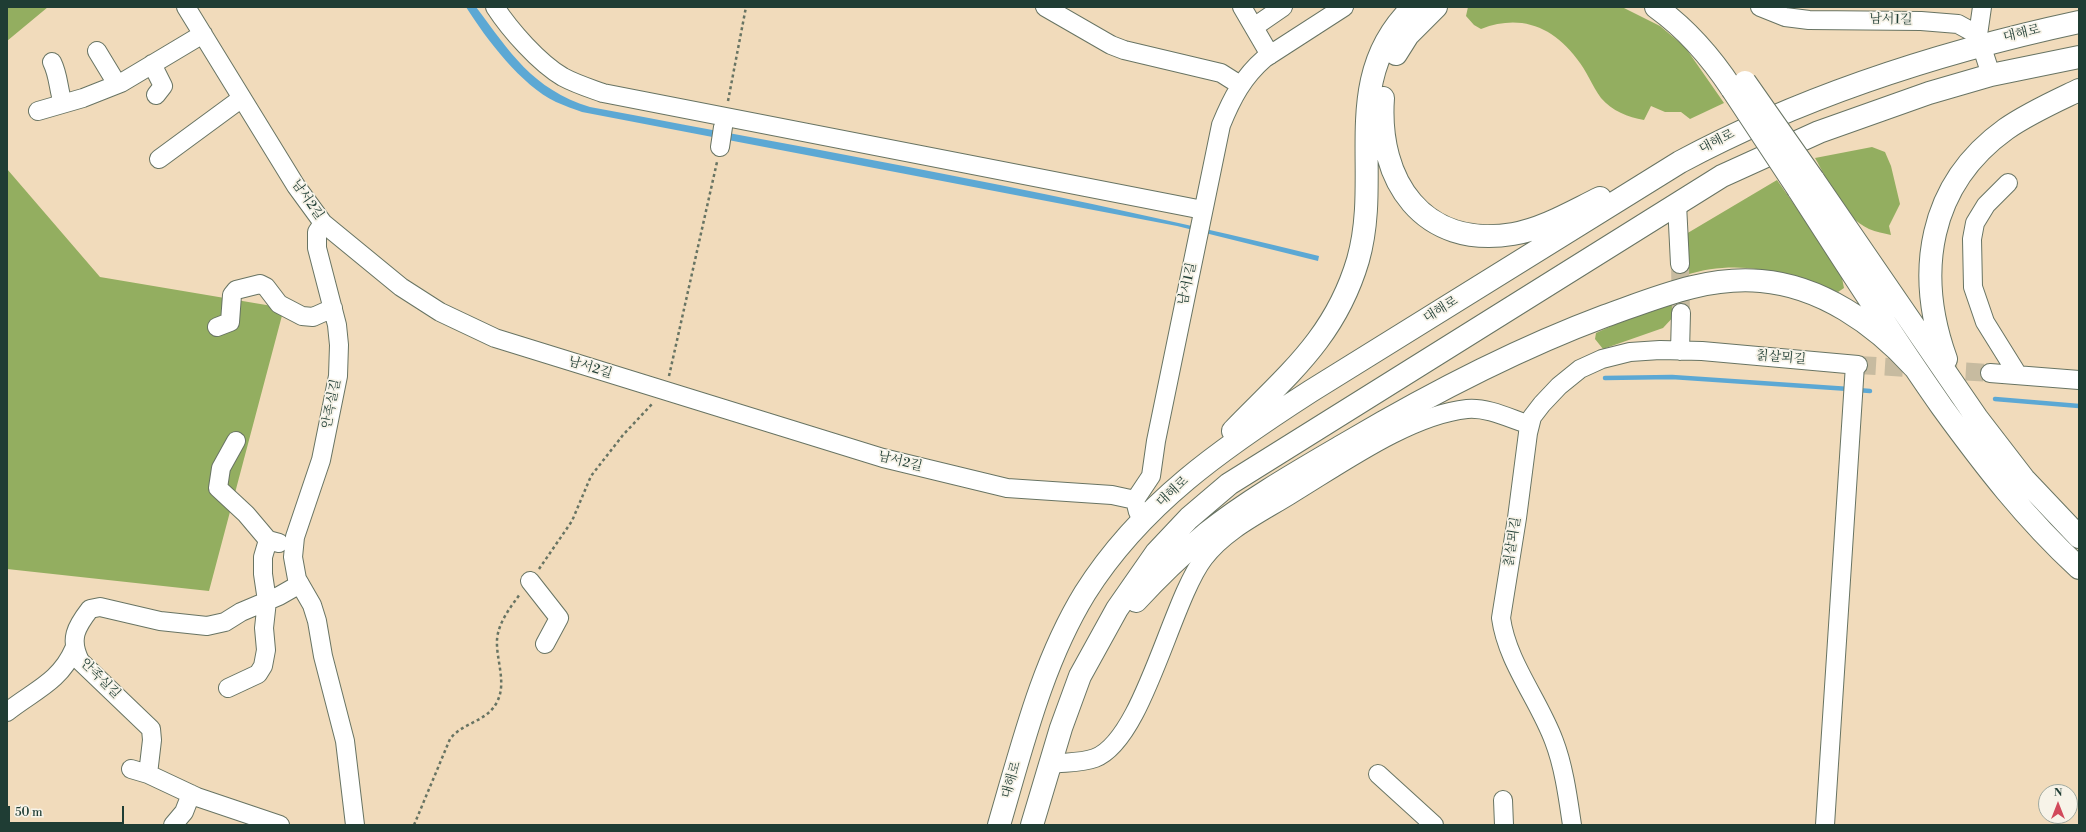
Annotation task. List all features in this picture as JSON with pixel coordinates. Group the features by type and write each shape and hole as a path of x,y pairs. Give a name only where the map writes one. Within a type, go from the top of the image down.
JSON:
{"highway":[{"path":"1186,479 1306,357 1321,338 1342,300 1358,259 1365,223 1367,109 1372,74 1377,59 1394,28 1413,7"},
{"path":"1436,7 1422,19 1398,49 1387,79 1382,116 1385,150 1398,183 1421,211 1434,222 1463,234 1496,236 1515,234 1535,228 1680,162"},
{"path":"1656,7 1687,32 1739,86"},
{"path":"1680,7 1712,37 1739,86 1805,184 1954,383 1977,418 2024,479 2079,537"},
{"name":"대해로","path":"999,825 1025,736 1056,650 1085,593 1122,544 1160,502 1203,464 1246,433 1310,391 1680,162 1731,134 1848,86 1980,40 2079,22"},
{"path":"1032,825 1061,728 1080,676 1117,609 1156,553 1189,518 1229,484 1722,176 1819,132 1929,93 1991,75 2079,57"},
{"path":"1954,383 1935,326 1929,283 1932,247 1945,199 1972,160 2007,128 2079,90"},
{"path":"1805,184 1914,367 1993,477 2023,513 2079,568"},
{"path":"1094,651 1133,604 1162,573 1209,532 1278,486 1404,409 1458,380 1526,349 1646,301 1690,286 1709,282 1744,280 1783,284 1803,290 1845,309 1884,338 1914,367"}],"street":[{"name":"남서2길","path":"186,7 296,186 323,223 401,287 440,312 495,338 883,458 1007,488 1112,495 1135,500"},
{"path":"496,7 522,40 545,63 561,76 581,86 603,93 724,122 862,142 1202,214"},
{"path":"1045,7 1111,45 1144,56 1221,73 1240,85"},
{"path":"1242,7 1270,54"},
{"path":"1254,27 1283,7"},
{"name":"남서1길","path":"1135,500 1151,476 1156,441 1202,214 1221,125 1231,100 1254,67 1270,54 1344,7"},
{"name":"남서1길","path":"1760,7 1785,17 1809,20 1836,13 1958,24 1980,40"},
{"path":"1982,7 1980,40 1991,75"},
{"path":"38,111 117,84 204,34"},
{"path":"97,51 117,84"},
{"path":"52,62 58,73 59,89 63,103"},
{"path":"152,64 163,86 156,95"},
{"path":"159,158 242,98"},
{"path":"720,147 724,122"},
{"path":"2008,183 1986,205 1975,222 1972,238 1973,287 1984,322 2018,375"},
{"path":"1677,204 1680,264"},
{"name":"안족실길","path":"323,223 317,232 317,248 333,308 339,345 338,376 321,460 294,543 294,569 312,606 317,622 323,656 345,741 354,825"},
{"path":"217,327 230,322 232,295 236,290 260,284 266,287 279,304 302,316 313,317 333,308"},
{"path":"1680,313 1680,350"},
{"name":"칡살뫼길","path":"1575,824 1554,742 1520,673 1502,630 1501,618 1530,425 1532,417 1542,404 1580,369 1602,359 1630,352 1680,350 1856,370 1825,825"},
{"path":"1990,373 2079,380"},
{"path":"1050,764 1096,758 1108,750 1119,737 1137,708 1194,573 1214,546 1242,525 1380,442 1428,419 1455,411 1478,409 1530,425"},
{"path":"236,441 221,468 218,488 241,509 268,540 278,543 294,543"},
{"path":"1135,500 1140,525"},
{"path":"228,688 258,674 263,666 266,650 264,628 267,601 263,574 263,557 268,540"},
{"path":"530,581 559,618 545,644"},
{"name":"안족실길","path":"280,825 235,817 140,771 152,740 151,729 80,661 74,649 74,639 82,619 90,609 100,606 160,621 207,626 225,622 241,612 267,601 300,584"},
{"path":"7,712 58,676 67,665 74,649"},
{"path":"1378,774 1434,825"},
{"path":"173,825 184,812 190,794"},
{"path":"1504,800 1504,825"}],"path":[{"path":"724,122 746,7"},
{"path":"414,825 450,739 455,732 481,719 497,702 501,684 497,641 499,632 510,608 572,521 583,492 601,461 664,391 672,366 720,147"}],"green space":[{"path":"7,7 48,7 7,41"},
{"path":"1468,7 1622,7 1660,26 1685,47 1724,103 1690,119 1681,112 1665,112 1651,106 1644,120 1626,115 1605,103 1581,64 1557,38 1546,31 1522,23 1495,25 1481,29 1474,25 1466,16"},
{"path":"1872,147 1885,152 1891,166 1900,204 1889,226 1891,235 1869,229 1851,216 1837,198 1815,158"},
{"path":"7,169 100,277 284,308 209,591 7,569"},
{"path":"1777,180 1835,263 1842,278 1844,288 1838,292 1782,273 1744,268 1705,270 1686,275 1686,234"},
{"path":"1675,301 1676,314 1663,328 1603,349 1595,339 1596,333 1638,314"}],"water":[{"path":"466,7 476,7 512,54 537,79 552,90 590,107 956,176 1138,214 1319,256 1318,261 1177,226 582,112 556,102 530,85 494,47"}],"waterway":[{"path":"1605,378 1672,377 1849,389"},
{"path":"1857,390 1870,391"},
{"path":"1995,399 2079,406"}],"tunnel":[{"path":"1680,264 1681,313"},
{"path":"1858,365 1990,373"}]}
